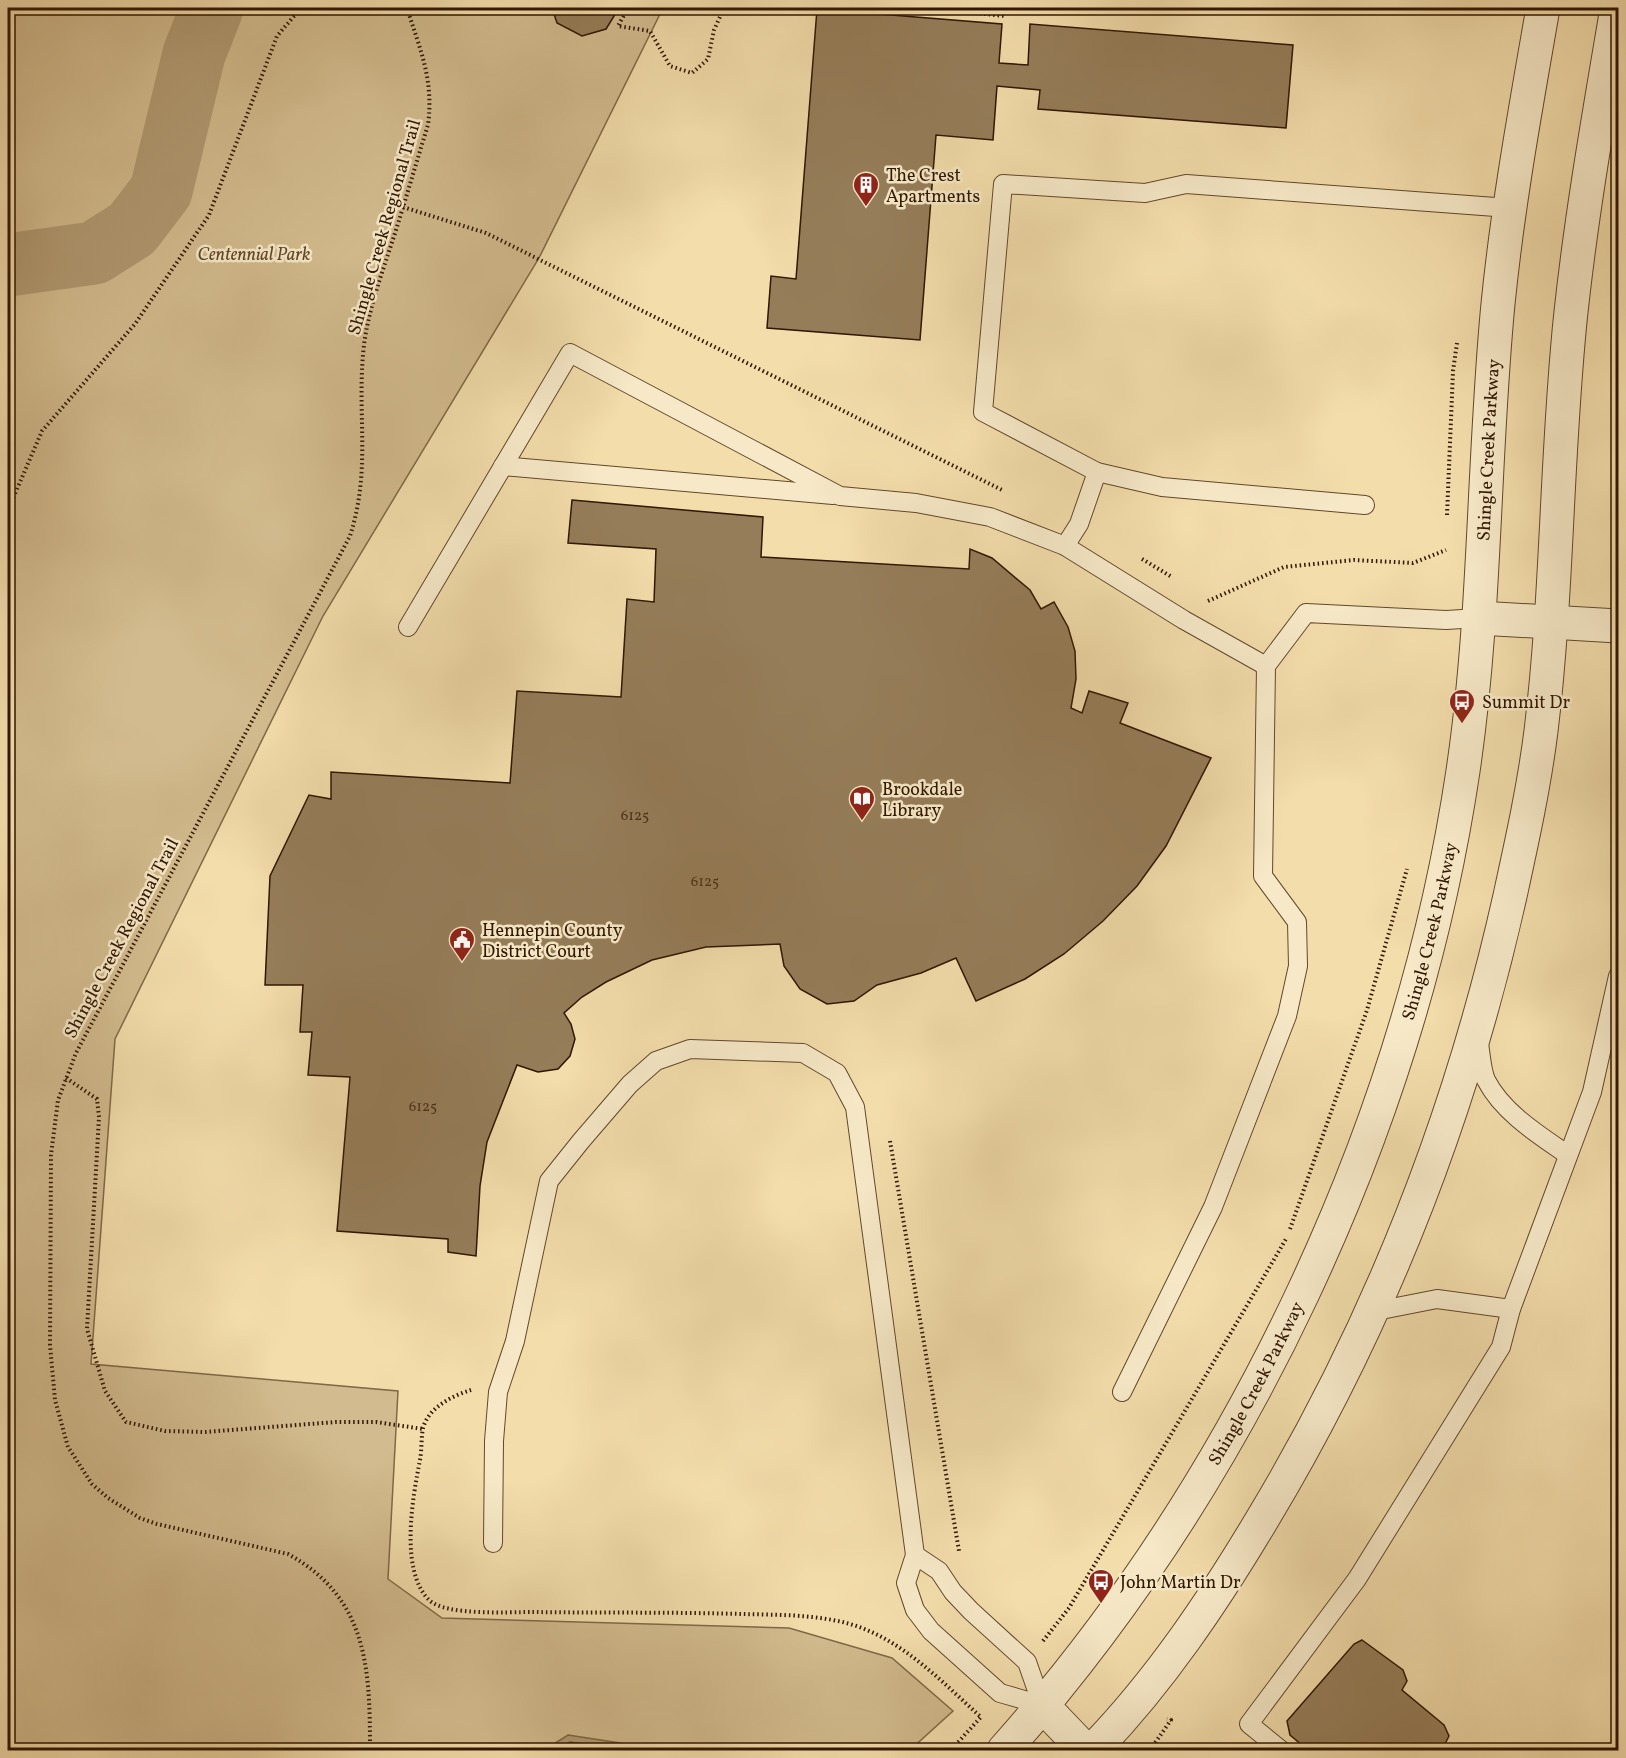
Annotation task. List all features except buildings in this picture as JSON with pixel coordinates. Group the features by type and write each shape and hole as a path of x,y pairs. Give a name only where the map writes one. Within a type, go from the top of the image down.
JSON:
{"street":[{"name":"Shingle Creek Parkway","path":"1004,1750 1071,1671 1143,1571 1226,1440 1300,1298 1364,1150 1412,1006 1432,926 1463,774 1479,618 1498,307 1509,208 1543,8"},
{"path":"1093,1750 1133,1709 1221,1587 1307,1445 1371,1312 1428,1177 1452,1113 1477,1030 1493,973 1529,809 1541,732 1553,620 1571,313 1595,141 1617,8"},
{"path":"1479,618 1553,620 1618,626"},
{"path":"1042,1705 1085,1750"}],"lane":[{"path":"1365,505 1162,487 1097,472 983,412 1003,184 1145,193 1186,184 1509,208"},
{"path":"408,627 570,353 840,496"},
{"path":"503,466 916,503 990,517 1065,546 1184,620 1266,666"},
{"path":"1065,546 1079,524 1097,472"},
{"path":"1122,1392 1213,1207 1287,1016 1299,966 1297,922 1263,876 1266,666 1305,613 1446,620 1479,618"},
{"path":"1281,1750 1249,1724 1357,1579 1501,1347 1511,1309 1592,1092 1618,976"},
{"path":"1477,1030 1486,1079 1507,1108 1531,1130 1568,1155"},
{"path":"493,1543 494,1441 498,1392 515,1341 549,1181 630,1084 656,1061 690,1049 803,1053 837,1073 855,1107 915,1556 906,1583 915,1610 932,1631 1000,1693 1042,1705"},
{"path":"1371,1312 1437,1299 1511,1309"},
{"path":"915,1556 939,1571 965,1605 1027,1662 1042,1705"}],"path":[{"path":"8,510 42,431 135,324 209,215 277,36 301,8"},
{"name":"Shingle Creek Regional Trail","path":"370,1750 365,1656 358,1629 332,1587 306,1564 288,1554 157,1524 124,1510 92,1484 68,1447 55,1400 50,1345 51,1155 53,1124 66,1078 76,1053 350,536 362,489 362,364 365,341 374,300 428,125 429,75 407,8"},
{"path":"628,8 618,26 650,32 670,66 692,73 708,59 714,30 724,8"},
{"path":"926,8 1005,16"},
{"path":"403,207 486,233 1011,494"},
{"path":"1447,526 1453,371 1459,335"},
{"path":"1446,538 1446,562"},
{"path":"1202,598 1209,601 1284,567 1354,560 1413,563 1446,550"},
{"path":"1140,558 1178,582"},
{"path":"1034,1638 1041,1644 1069,1608 1287,1237 1366,1010 1409,860"},
{"path":"66,1078 97,1099 99,1117 87,1329 105,1391 126,1422 165,1431 205,1431 336,1422 376,1422 423,1429"},
{"path":"890,1141 954,1530 961,1556"},
{"path":"498,1392 470,1390 442,1402 428,1417 423,1429 412,1502 410,1549 422,1589 430,1601 440,1606 484,1611 783,1615 841,1622 880,1636 904,1651 981,1717 951,1750"}],"green space":[{"name":"Centennial Park","path":"8,8 663,8 539,258 323,616 115,1039 91,1364 398,1391 388,1579 442,1618 789,1628 892,1658 953,1711 910,1750 8,1750"}],"water":[{"path":"568,1735 666,1750 544,1750"}],"waterway":[{"path":"8,265 94,253 132,229 161,191 194,54 212,8"}],"place":[{"name":"The Crest Apartments","path":"866,208"},
{"name":"Summit Dr","path":"1462,725"},
{"name":"Brookdale Library","path":"862,822"},
{"name":"Hennepin County District Court","path":"462,963"},
{"name":"John Martin Dr","path":"1101,1605"}]}
